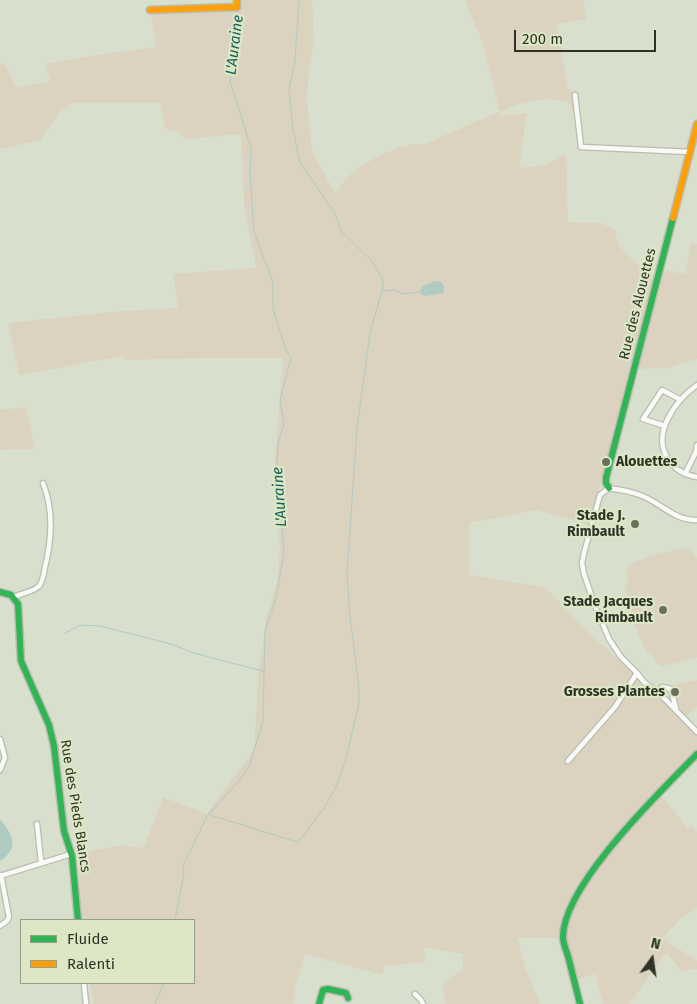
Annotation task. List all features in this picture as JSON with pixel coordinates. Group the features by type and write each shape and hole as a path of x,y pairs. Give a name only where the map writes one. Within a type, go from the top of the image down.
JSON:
{"street":[{"path":"150,10 237,3"},
{"path":"575,95 581,147 690,152"},
{"name":"Rue des Alouettes","path":"609,488 606,478 697,124"},
{"path":"697,385 670,414 662,440 665,456 677,470 697,477"},
{"path":"665,426 643,419 662,390 681,400"},
{"path":"685,474 696,452 697,445"},
{"path":"0,592 8,593 14,597 36,588 43,578 51,526 48,494 43,483"},
{"path":"697,520 678,516 640,495 609,488 600,495 584,553 583,568 594,603 609,639 644,682 676,710 697,732"},
{"name":"Rue des Pieds Blancs","path":"14,597 19,610 21,661 49,725 54,746 64,831 71,854 78,919"},
{"path":"568,761 615,707 637,673"},
{"path":"656,692 662,687 671,689 676,710"},
{"path":"0,739 5,758 0,770"},
{"path":"580,1004 564,938 564,928 573,906 584,883 638,814 697,754"},
{"path":"38,824 41,862"},
{"path":"0,926 7,921 9,912 1,876 71,854"},
{"path":"84,984 86,1004"},
{"path":"319,1004 323,990 328,989 346,993 348,998"},
{"path":"415,994 422,1004"}],"shaded area":[{"path":"237,0 312,0 314,43 307,99 312,151 335,193 356,170 385,153 406,145 423,145 498,112 502,116 527,113 519,168 545,165 566,154 568,222 602,223 615,230 618,245 656,283 660,270 685,274 691,244 697,244 697,359 667,368 635,369 588,524 536,510 469,523 469,575 546,588 592,636 636,676 639,682 697,730 697,752 658,792 688,828 692,826 697,832 697,907 679,920 662,938 697,961 697,969 682,971 666,953 629,1004 603,1004 595,974 574,981 563,938 517,938 525,967 540,1004 446,1004 442,986 463,968 463,954 424,947 425,962 384,966 383,975 305,954 296,984 293,1004 94,1004 90,984 195,984 195,919 82,919 78,853 123,845 144,848 163,797 207,814 254,750 259,669 266,619 277,582 280,548 273,483 283,358 126,360 123,356 19,375 8,323 112,312 178,308 173,274 256,268 244,204 241,134 185,139 178,131 165,129 160,103 72,103 59,113 40,140 0,149 0,64 4,63 16,88 50,81 45,64 156,47 150,10 236,7"},
{"path":"465,0 583,0 586,19 557,24 568,88 575,93 577,114 573,112 569,102 552,99 534,100 517,104 502,111 499,110 482,41"},
{"path":"26,407 35,449 0,450 0,410"},
{"name":"Stade Jacques Rimbault","path":"687,548 691,549 697,559 697,657 662,666 656,663 650,652 647,653 635,626 625,585 628,584 627,570 631,564 646,558"},
{"path":"697,680 697,706 687,716 681,709 676,693 671,686"}],"water":[{"path":"434,281 442,282 444,287 443,293 425,296 419,292 423,286"},
{"path":"0,819 11,835 12,846 7,856 0,861"}],"waterway":[{"path":"210,815 297,842 299,841 324,808 334,791 345,763 359,703 347,574 357,428 370,333 383,287 383,280 372,261 342,232 334,212 300,162 293,130 289,89 295,61 299,0"},
{"name":"L'Auraine","path":"175,919 184,873 183,866 207,816 249,767 263,721 265,632 276,597 284,553 277,464 278,444 284,423 280,400 291,358 285,348 273,308 273,282 254,232 250,173 251,148 230,81 238,9"},
{"path":"382,291 395,290 403,294 419,292"},
{"path":"65,633 81,625 100,626 171,644 194,653 266,672"},
{"name":"L'Auraine","path":"155,1004 164,984"}],"traffic: fast":[{"path":"609,488 606,478 673,218"},
{"path":"0,592 11,595 18,604 21,661 49,725 54,746 64,831 72,856 78,919"},
{"path":"580,1004 563,939 567,916 579,892 616,840 697,754"},
{"path":"319,1004 323,990 328,989 346,993 348,998"}],"traffic: slow":[{"path":"150,10 237,7 237,0"},
{"path":"673,218 697,124"}],"place":[{"name":"Alouettes","path":"606,462"},
{"name":"Stade J. Rimbault","path":"635,524"},
{"name":"Stade Jacques Rimbault","path":"663,610"},
{"name":"Grosses Plantes","path":"675,692"}]}
